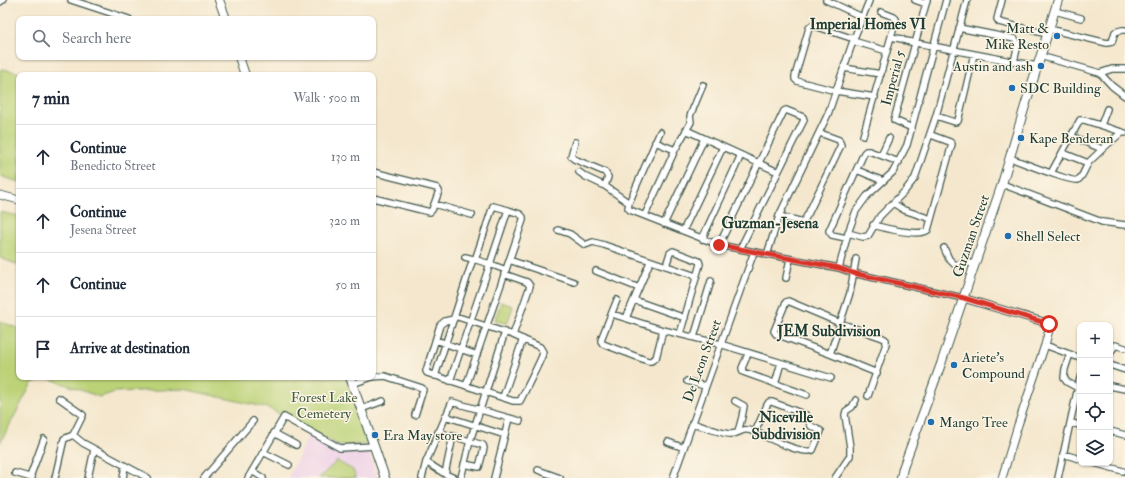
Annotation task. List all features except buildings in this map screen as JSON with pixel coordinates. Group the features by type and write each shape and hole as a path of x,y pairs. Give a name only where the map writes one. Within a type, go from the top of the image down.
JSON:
{"main road":[{"path":"219,0 225,16"},
{"name":"Guzman Street","path":"901,478 903,468 964,298 974,264 1002,184 1058,0"},
{"path":"240,60 244,72"},
{"path":"351,381 385,478"},
{"path":"895,478 903,468"}],"street":[{"path":"71,0 120,16"},
{"path":"826,0 862,17"},
{"path":"840,6 842,0"},
{"path":"915,0 926,2"},
{"path":"839,268 847,235 856,211 867,196 893,172 907,146 946,0"},
{"path":"899,162 869,150 866,151 829,230 832,235 868,236 873,225 880,216 904,192 915,178 936,116 967,0"},
{"path":"1002,0 997,19 999,22 1107,43 1112,42 1115,32 1125,30"},
{"path":"767,255 779,216 828,114 853,40 869,1"},
{"name":"Imperial 5","path":"912,128 894,120 926,2"},
{"path":"1055,11 1081,18"},
{"path":"863,136 896,18 881,12"},
{"path":"875,97 836,91 797,81 795,79 809,28 812,25 887,51"},
{"path":"959,28 1015,39 1018,44 1014,62"},
{"path":"891,36 914,43 1037,66"},
{"path":"936,116 955,122 958,121 974,54"},
{"path":"1040,56 1100,73 1112,86 1125,96"},
{"path":"844,68 881,74"},
{"path":"1100,73 1112,69 1125,69"},
{"path":"645,216 675,150 691,122 690,116 704,85"},
{"path":"1101,125 1106,109"},
{"path":"719,245 784,111 786,110 802,117 804,120 740,249"},
{"path":"1051,173 1079,122 1083,119 1124,132"},
{"path":"686,130 778,172"},
{"path":"660,132 629,203 628,208 630,210 719,245 839,268 853,273 964,298 1047,323 1050,326 1002,478"},
{"path":"1010,158 1073,180 1079,179 1088,162 1124,132"},
{"path":"779,216 803,222 808,214 841,145 840,140 820,133"},
{"path":"873,225 894,231 924,232 928,230 952,144 930,134"},
{"path":"1071,136 1102,149"},
{"path":"881,155 889,138"},
{"path":"664,224 704,139"},
{"path":"575,142 571,156 574,159 605,172 608,177 605,186"},
{"path":"655,142 675,150"},
{"path":"682,231 723,147"},
{"path":"1063,153 1088,162"},
{"path":"702,239 740,155"},
{"path":"857,170 883,181"},
{"path":"578,172 605,186 629,203"},
{"path":"376,173 437,188 439,191 432,210 427,212 376,199"},
{"path":"1002,184 1102,222 1125,225"},
{"path":"0,195 16,199"},
{"path":"893,202 904,210 930,219"},
{"path":"434,204 472,215"},
{"path":"435,376 493,206 508,210 520,214 523,217 466,386"},
{"path":"450,381 508,210"},
{"path":"558,230 570,234 584,245 595,243 696,276"},
{"path":"944,248 954,266 965,262 974,264"},
{"path":"666,266 670,253 673,251 700,263 680,334"},
{"name":"De Leon Street","path":"673,478 754,252"},
{"path":"465,257 490,264 527,282 530,286 513,335"},
{"path":"786,278 790,259"},
{"path":"830,354 850,293 856,259"},
{"path":"509,260 574,282"},
{"path":"626,318 650,262"},
{"path":"596,271 639,288"},
{"path":"694,337 711,281"},
{"path":"617,300 602,337 601,341 604,344 651,361 656,358 663,330"},
{"path":"634,300 684,318"},
{"path":"868,396 877,372 886,344 886,340 787,301 774,331 776,334 877,372"},
{"path":"612,314 663,330 720,344 748,354 831,378"},
{"path":"454,317 505,332 540,347 543,352 542,356 534,376 529,381 520,401 516,402 427,373 426,371 442,323 454,317"},
{"path":"461,478 470,441 505,332"},
{"path":"503,397 523,339"},
{"path":"436,340 477,355"},
{"path":"1045,345 1077,357"},
{"path":"1113,349 1115,345 1125,348"},
{"path":"748,354 742,371 807,395"},
{"path":"1070,354 1065,369 1064,378 1067,382 1077,387"},
{"path":"775,384 781,363"},
{"path":"1113,366 1125,370"},
{"path":"376,377 385,376 422,388 423,390 415,415"},
{"path":"686,381 705,386"},
{"path":"1113,387 1125,389"},
{"path":"1058,478 1077,393"},
{"path":"59,398 83,415 73,435"},
{"path":"835,478 850,456 845,415 846,411 852,407 856,400"},
{"path":"361,409 383,401"},
{"path":"734,401 744,406 738,432"},
{"path":"422,478 426,462 452,402 520,421"},
{"path":"692,423 730,434 743,429 756,432 768,439 806,452 814,450 820,431 811,426 806,415 769,402 756,432"},
{"path":"445,416 505,435"},
{"path":"248,478 285,417 340,448 374,446"},
{"path":"494,478 509,418"},
{"path":"204,478 253,421"},
{"path":"1071,423 1077,424"},
{"path":"438,432 484,445 479,467 464,464"},
{"path":"1113,432 1125,435"},
{"path":"274,433 296,445"},
{"path":"73,435 82,444 148,478"},
{"path":"55,478 64,439 67,436 73,435"},
{"path":"445,474 454,436"},
{"path":"15,473 31,478 44,439"},
{"path":"668,442 684,448"},
{"path":"88,478 94,450"},
{"path":"263,452 289,465"},
{"path":"1063,454 1077,458"},
{"path":"426,462 454,478"},
{"path":"122,478 125,466"},
{"path":"1104,466 1123,472"},
{"path":"538,470 560,478"},
{"path":"252,471 264,478"}],"shaded area":[{"path":"310,433 368,448 378,478 288,478"}],"green space":[{"path":"3,69 16,72 16,181 0,176 0,70"},
{"path":"0,212 16,215 16,264 0,258"},
{"path":"501,302 513,306 507,324 495,320"},
{"path":"0,321 16,328 16,380 38,380 32,383 0,443"},
{"name":"Forest Lake Cemetery","path":"53,380 346,380 369,444 339,446 268,408 184,389 115,392 100,397"},
{"path":"337,461 353,470 356,478 319,478"}],"place":[{"name":"Matt & Mike Resto","path":"1057,36"},
{"name":"Austin and ash","path":"1041,66"},
{"name":"SDC Building","path":"1012,88"},
{"name":"Kape Benderan","path":"1021,138"},
{"name":"Shell Select","path":"1008,236"},
{"name":"Ariete's Compound","path":"954,365"},
{"name":"Mango Tree","path":"931,422"},
{"name":"Era May store","path":"375,435"}],"district":[{"name":"Imperial Homes VI","path":"868,24"},
{"name":"Guzman-Jesena","path":"770,223"},
{"name":"JEM Subdivision","path":"829,331"},
{"name":"Niceville Subdivision","path":"786,426"}],"route":[{"path":"719,245 839,268 853,273 964,298 1049,324"}]}
